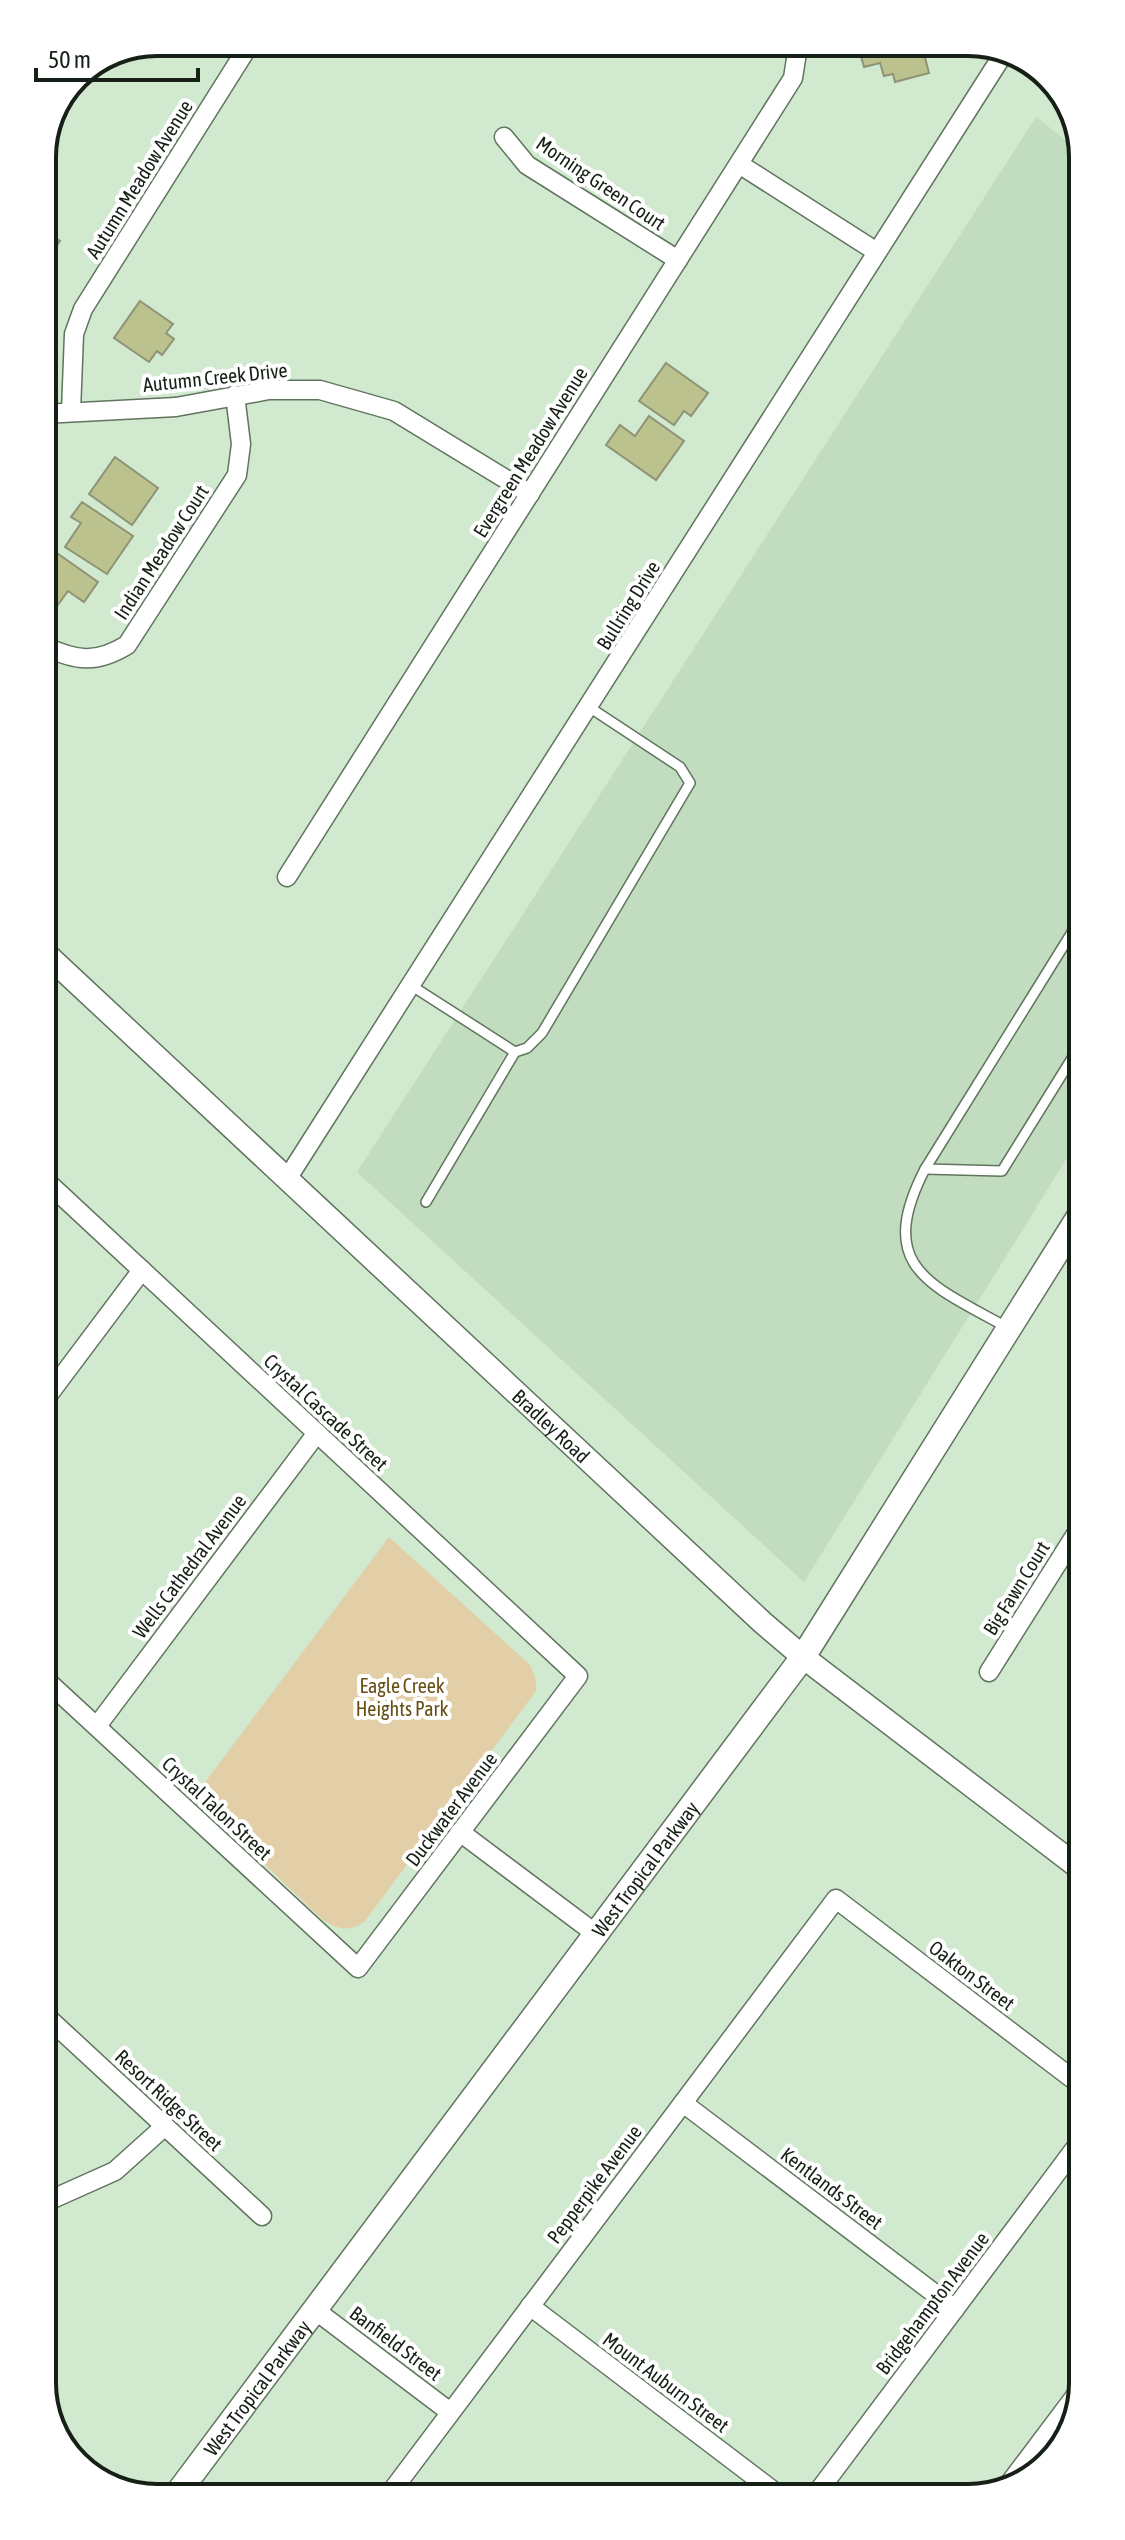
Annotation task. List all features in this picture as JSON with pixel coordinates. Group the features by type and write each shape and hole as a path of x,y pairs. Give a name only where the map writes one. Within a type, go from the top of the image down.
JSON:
{"main road":[{"name":"West Tropical Parkway","path":"184,2484 803,1657 1069,1233"}],"street":[{"name":"Autumn Meadow Avenue","path":"71,411 74,334 83,309 242,56"},
{"name":"Evergreen Meadow Avenue","path":"287,877 793,78 797,56"},
{"name":"Bullring Drive","path":"287,1179 998,62"},
{"name":"Morning Green Court","path":"504,137 527,165 678,260"},
{"path":"739,164 877,252"},
{"name":"Autumn Creek Drive","path":"71,411 176,407 269,390 320,390 394,411 530,494"},
{"name":"Indian Meadow Court","path":"56,650 88,660 109,656 127,645 237,475 241,444 235,395"},
{"path":"56,413 71,411"},
{"name":"Bradley Road","path":"56,963 762,1622 803,1657 1069,1860"},
{"name":"Crystal Cascade Street","path":"56,1190 578,1676"},
{"path":"56,1385 142,1270"},
{"name":"Wells Cathedral Avenue","path":"97,1726 317,1433"},
{"name":"Big Fawn Court","path":"989,1672 1069,1545"},
{"name":"Duckwater Avenue","path":"358,1968 578,1676"},
{"name":"Crystal Talon Street","path":"56,1689 358,1968"},
{"path":"460,1832 596,1934"},
{"name":"Oakton Street","path":"836,1899 1069,2076"},
{"name":"Pepperpike Avenue","path":"397,2484 836,1899"},
{"name":"Resort Ridge Street","path":"56,2025 262,2216"},
{"name":"Kentlands Street","path":"683,2103 955,2309"},
{"path":"56,2197 115,2171 165,2126"},
{"name":"Bridgehampton Avenue","path":"824,2484 1069,2156"},
{"name":"Mount Auburn Street","path":"530,2306 764,2484"},
{"name":"Banfield Street","path":"315,2310 450,2412"},
{"path":"1020,2470 1065,2409"}],"lane":[{"path":"426,1202 515,1052 527,1048 542,1033 690,783 680,767 589,707"},
{"path":"1009,1329 940,1291 919,1274 904,1238 906,1216 925,1169 1069,937"},
{"path":"412,986 515,1052"},
{"path":"925,1169 1002,1171 1069,1063"}],"shaded area":[{"path":"1036,117 1067,142 1069,157 1069,1155 804,1582 357,1172"}],"green space":[{"name":"Eagle Creek Heights Park","path":"389,1537 530,1665 536,1680 536,1691 365,1921 343,1928 322,1919 194,1797"}],"building":[{"path":"861,56 925,56 929,73 895,82 893,74 884,76 880,63 864,67"},
{"path":"140,301 173,324 166,333 174,339 162,355 157,351 149,362 114,338"},
{"path":"666,363 708,393 691,416 684,411 674,425 639,401"},
{"path":"649,416 684,441 656,480 606,445 620,425 635,436"},
{"path":"115,457 158,488 132,525 89,494"},
{"path":"82,502 133,536 107,574 65,547 81,523 71,517"},
{"path":"56,552 98,582 84,602 68,591 56,607"}]}
